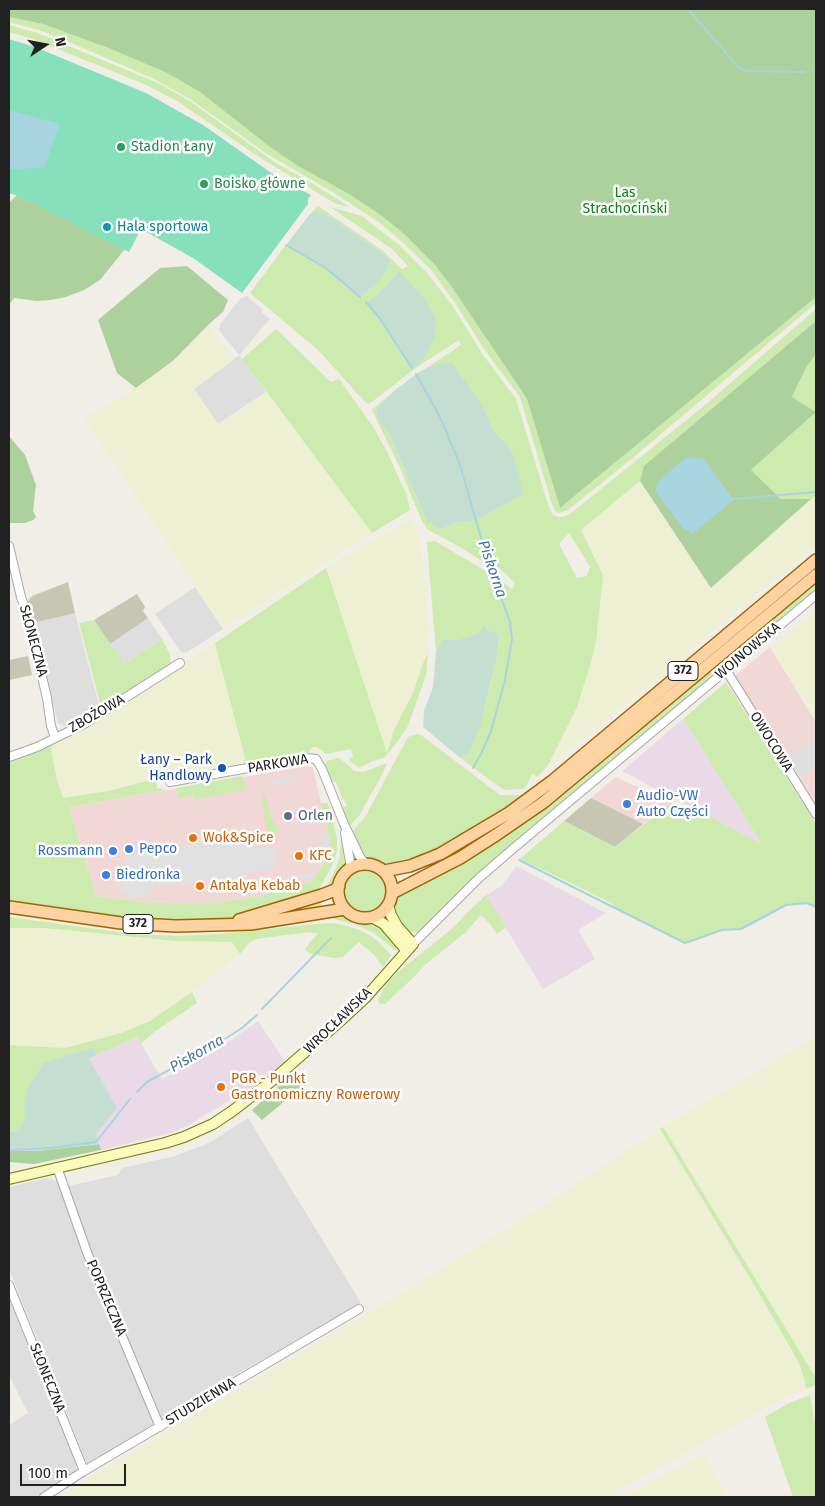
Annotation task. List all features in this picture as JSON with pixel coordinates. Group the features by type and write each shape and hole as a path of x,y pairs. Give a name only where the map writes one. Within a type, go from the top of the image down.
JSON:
{"main road":[{"name":"372","path":"384,871 393,871 410,866 440,854 510,813 551,782 816,560"},
{"name":"372","path":"392,893 460,858 544,802 816,575"},
{"path":"345,909 339,898 339,886 344,875 357,865 377,866 384,871 391,881 392,893 388,905 381,913 372,917"},
{"name":"372","path":"219,925 322,895 335,890 339,886"},
{"path":"388,905 391,915 410,947"},
{"name":"372","path":"9,907 122,923 176,926 251,924 345,909 358,917 372,917"},
{"path":"372,917 384,924 410,947"},
{"name":"WROCŁAWSKA","path":"9,1179 165,1143 213,1124 250,1098 322,1038 366,997 410,947"}],"street":[{"name":"SŁONECZNA","path":"9,546 21,597 27,613 55,737"},
{"name":"WOJNOWSKA","path":"612,766 816,595"},
{"name":"ZBOŻOWA","path":"9,757 37,747 84,724 180,662"},
{"name":"OWOCOWA","path":"726,670 816,814"},
{"name":"PARKOWA","path":"170,782 304,758 316,759 322,769 344,824"},
{"name":"WROCŁAWSKA","path":"410,947 478,879 612,766"},
{"path":"344,824 360,857 366,864"},
{"path":"344,824 351,868"},
{"name":"POPRZECZNA","path":"56,1167 88,1255 160,1427"},
{"name":"SŁONECZNA","path":"9,1285 84,1471"},
{"name":"STUDZIENNA","path":"44,1497 84,1471 359,1308"}],"shaded area":[{"path":"317,211 329,216 390,260 386,271 377,283 360,297 326,268 286,245 310,214"},
{"path":"399,271 422,296 436,318 435,335 425,357 412,368 378,316 366,302 377,295"},
{"path":"247,296 270,319 239,355 219,330 220,324 240,299"},
{"path":"208,325 235,359 194,389 218,424 266,392 372,533 223,629 84,417 136,388 174,360"},
{"path":"239,355 266,392 218,424 194,389"},
{"path":"451,362 483,406 493,430 506,443 513,454 522,495 476,520 456,523 440,530 427,521 391,438 377,416 376,410 394,391 416,374 428,367"},
{"path":"640,481 711,587 811,499 816,497 816,544 649,685 547,767 584,689 603,575 581,530"},
{"path":"411,518 419,535 423,566 429,627 428,654 413,693 394,730 387,754 326,568"},
{"path":"68,582 75,613 33,623 27,603 32,596"},
{"path":"195,587 223,629 186,653 181,652 155,614"},
{"path":"137,594 145,607 143,611 148,618 110,644 94,620"},
{"path":"816,611 816,722 770,647"},
{"path":"75,613 100,709 65,727 58,723 33,623"},
{"path":"148,618 162,639 124,664 110,644"},
{"path":"483,625 488,630 499,635 497,657 479,730 468,754 459,757 423,727 424,711 433,687 436,651 442,639 456,640 471,636 481,631"},
{"path":"215,643 247,762 153,779 109,791 63,798 57,781 50,744 141,692"},
{"path":"770,647 816,722 816,738 787,757 735,676"},
{"path":"28,656 32,675 9,680 9,660"},
{"path":"683,719 763,845 622,771"},
{"path":"816,738 816,767 800,778 787,757"},
{"path":"308,766 313,768 332,850 313,881 258,897 198,904 140,902 96,896 69,807"},
{"path":"816,767 816,803 800,778"},
{"path":"295,776 295,781 272,786 271,780"},
{"path":"616,777 671,803 643,824 591,798"},
{"path":"591,798 643,824 615,847 564,821"},
{"path":"254,834 258,847 263,846 264,849 275,847 278,865 273,866 271,869 272,874 270,874 268,869 247,873 247,878 215,884 214,878 152,889 153,894 129,898 128,893 122,894 118,865 126,862 125,856"},
{"path":"327,834 330,852 324,853 321,835"},
{"path":"516,866 606,913 578,930 595,959 543,989 486,895 502,886"},
{"path":"310,873 311,878 285,883 284,878"},
{"path":"9,928 44,928 175,941 232,942 240,954 192,992 150,1020 121,1033 65,1048 9,1045"},
{"path":"258,1021 286,1063 264,1080 190,1124 171,1133 101,1150 96,1134 89,1059 137,1037 162,1079 214,1052"},
{"path":"816,1036 816,1378 663,1127"},
{"path":"94,1047 97,1055 89,1059 117,1108 96,1134 99,1144 36,1151 9,1151 9,1132 15,1132 22,1126 26,1116 24,1105 28,1087 44,1063"},
{"path":"248,1118 361,1303 227,1380 166,1420 87,1464 9,1269 9,1187 48,1178 68,1186 118,1175 122,1168 175,1156 209,1143"},
{"path":"660,1129 799,1363 806,1389 784,1398 607,1497 60,1497 399,1295 530,1214"},
{"path":"9,1295 80,1468 36,1497 9,1497 9,1425 28,1413 9,1375"},
{"path":"816,1392 816,1430 810,1395"},
{"path":"704,1453 727,1497 625,1497"}],"green space":[{"name":"Las Strachociński","path":"9,9 816,9 816,297 560,508 527,399 451,286 436,266 404,234 382,216 349,194 300,167 270,147 200,92 167,73 111,49 43,24 9,17"},
{"path":"9,17 43,24 111,49 167,73 200,92 270,147 349,194 382,216 404,234 436,266 451,286 527,399 560,508 816,297 816,303 635,456 568,510 559,513 555,511 552,504 520,397 486,352 432,271 402,242 380,223 336,194 267,154 190,99 152,78 76,45 39,30 9,22"},
{"path":"9,25 38,33 160,84 190,101 276,163 350,207 336,204 259,157 177,101 144,84 33,39 9,32"},
{"name":"Stadion Łany","path":"9,39 35,47 146,93 203,125 277,177 311,195 308,199 308,204 242,293 193,258 141,229 129,252 21,197 9,193"},
{"path":"17,195 125,249 100,280 84,290 51,300 37,301 14,298 9,305 9,203"},
{"path":"318,206 382,250 402,269 408,266 392,249 330,207 362,216 399,245 428,274 452,305 483,355 516,399 548,505 552,514 557,517 570,514 705,405 816,309 816,321 645,466 640,481 581,530 603,575 596,642 577,707 547,767 537,777 532,774 526,787 523,789 504,790 459,757 468,754 485,707 497,657 499,635 481,631 456,640 442,639 436,651 427,542 435,541 496,577 512,589 515,583 499,568 482,561 428,530 421,519 400,468 372,410 394,391 376,410 377,416 391,438 427,521 440,530 456,523 476,520 521,495 506,443 493,430 483,406 451,363 428,367 461,345 459,340 417,367 369,404 319,351 250,293 286,245 326,268 361,296 377,283 389,260 385,255 329,216 317,211 310,214","holes":["398,272 378,316 366,302 377,295","569,533 590,567 587,576 577,578 559,544"]},
{"path":"187,266 228,300 223,312 174,360 136,388 117,373 98,320 160,268"},
{"path":"816,321 816,354 806,368 792,397 816,412 751,470 781,499 811,499 711,588 640,481 644,466"},
{"path":"276,329 331,382 339,379 374,428 388,454 407,496 410,510 372,533 242,359"},
{"path":"816,354 816,412 792,398 806,368"},
{"path":"816,412 816,497 811,499 781,499 751,470"},
{"path":"9,436 25,455 36,485 33,511 36,517 25,523 9,523"},
{"path":"326,568 387,753 394,730 413,693 428,654 426,675 408,726 384,758 359,768 349,760 353,756 351,749 326,754 317,747 312,747 308,754 244,766 243,763 246,762 215,643"},
{"path":"816,581 816,590 569,797 465,887 419,932 410,933 404,930 392,907 397,895 492,844 521,825 563,793"},
{"path":"94,620 124,664 162,639 170,655 171,664 167,669 102,710 79,623"},
{"path":"726,682 816,824 816,907 807,903 786,905 741,929 722,930 685,943 612,907 613,904 520,859 564,821 615,847 671,803 704,819 708,816 762,844 683,719"},
{"path":"417,734 421,735 500,795 525,795 511,807 427,855 400,865 384,866 364,857 352,832 365,817 408,737"},
{"path":"50,744 57,780 63,798 109,791 153,779 206,770 206,772 156,781 157,788 166,790 69,807 96,896 140,902 198,904 258,897 313,881 332,850 321,803 328,803 337,838 337,851 334,862 318,891 249,915 211,922 129,920 9,904 9,760"},
{"path":"338,758 354,771 363,772 387,763 359,816 349,827 342,808 347,806 344,799 341,800 336,782 331,780 325,765 327,761"},
{"path":"242,776 245,790 195,800 194,795 177,798 179,793 176,791 176,788"},
{"path":"264,794 271,819 281,830 276,831 276,836 271,837 268,835 261,796"},
{"path":"337,818 347,861 334,886 326,888 337,866 340,854 341,837"},
{"path":"369,870 377,873 383,879 386,891 383,903 377,909 361,912 353,909 347,903 344,887 347,879 353,873"},
{"path":"486,895 506,927 497,934 481,915 466,932 426,964 385,1004 380,1004 378,1000 387,983 454,927"},
{"path":"320,898 322,907 254,921"},
{"path":"332,914 344,914 360,921 372,921 380,924 396,946 396,951 374,933 357,925 334,919"},
{"path":"9,917 133,934 178,936 219,934 327,923 340,924 360,930 371,936 391,955 383,967 374,955 359,942 343,957 334,958 311,954 305,950 318,934 310,932 256,939 249,943 240,954 232,942 175,941 44,928 9,928"},
{"path":"192,992 197,1003 154,1032 141,1044 137,1037 97,1055 94,1047 78,1053 24,1105 27,1116 22,1126 15,1132 9,1132 9,1045 65,1048 121,1033 150,1021"},
{"path":"296,1071 309,1081 262,1120 252,1110"},
{"path":"663,1127 816,1378 816,1385 806,1389 799,1363 660,1129"},
{"path":"99,1144 101,1150 34,1164 9,1162 9,1151 36,1151"},
{"path":"810,1395 816,1430 816,1497 793,1497 765,1417 789,1403"}],"water":[{"path":"9,110 60,124 44,168 9,169"},
{"path":"685,458 704,459 734,500 692,534 683,528 655,491 659,481"}],"waterway":[{"path":"688,9 738,67 747,71 804,72"},
{"name":"Piskorna","path":"286,245 326,268 360,297"},
{"name":"Piskorna","path":"366,302 378,316 412,368"},
{"name":"Piskorna","path":"416,374 440,417 460,465 488,562 510,622 512,639 505,680 491,731 473,768"},
{"path":"733,499 816,492"},
{"path":"519,860 685,943 722,930 741,929 786,905 807,903 816,907"},
{"name":"Piskorna","path":"262,1009 331,938"},
{"name":"Piskorna","path":"137,1092 147,1082 220,1042 242,1028 257,1015"},
{"name":"Piskorna","path":"9,1150 52,1148 96,1142 130,1099"}],"place":[{"name":"Stadion Łany","path":"121,147"},
{"name":"Boisko główne","path":"204,184"},
{"name":"Hala sportowa","path":"107,227"},
{"name":"Łany – Park Handlowy","path":"222,768"},
{"name":"Audio-VW Auto Części","path":"627,804"},
{"name":"Orlen","path":"288,816"},
{"name":"Wok&Spice","path":"193,838"},
{"name":"Pepco","path":"129,849"},
{"name":"Rossmann","path":"113,851"},
{"name":"KFC","path":"299,856"},
{"name":"Biedronka","path":"106,875"},
{"name":"Antalya Kebab","path":"200,886"},
{"name":"PGR - Punkt Gastronomiczny Rowerowy","path":"221,1087"}]}
